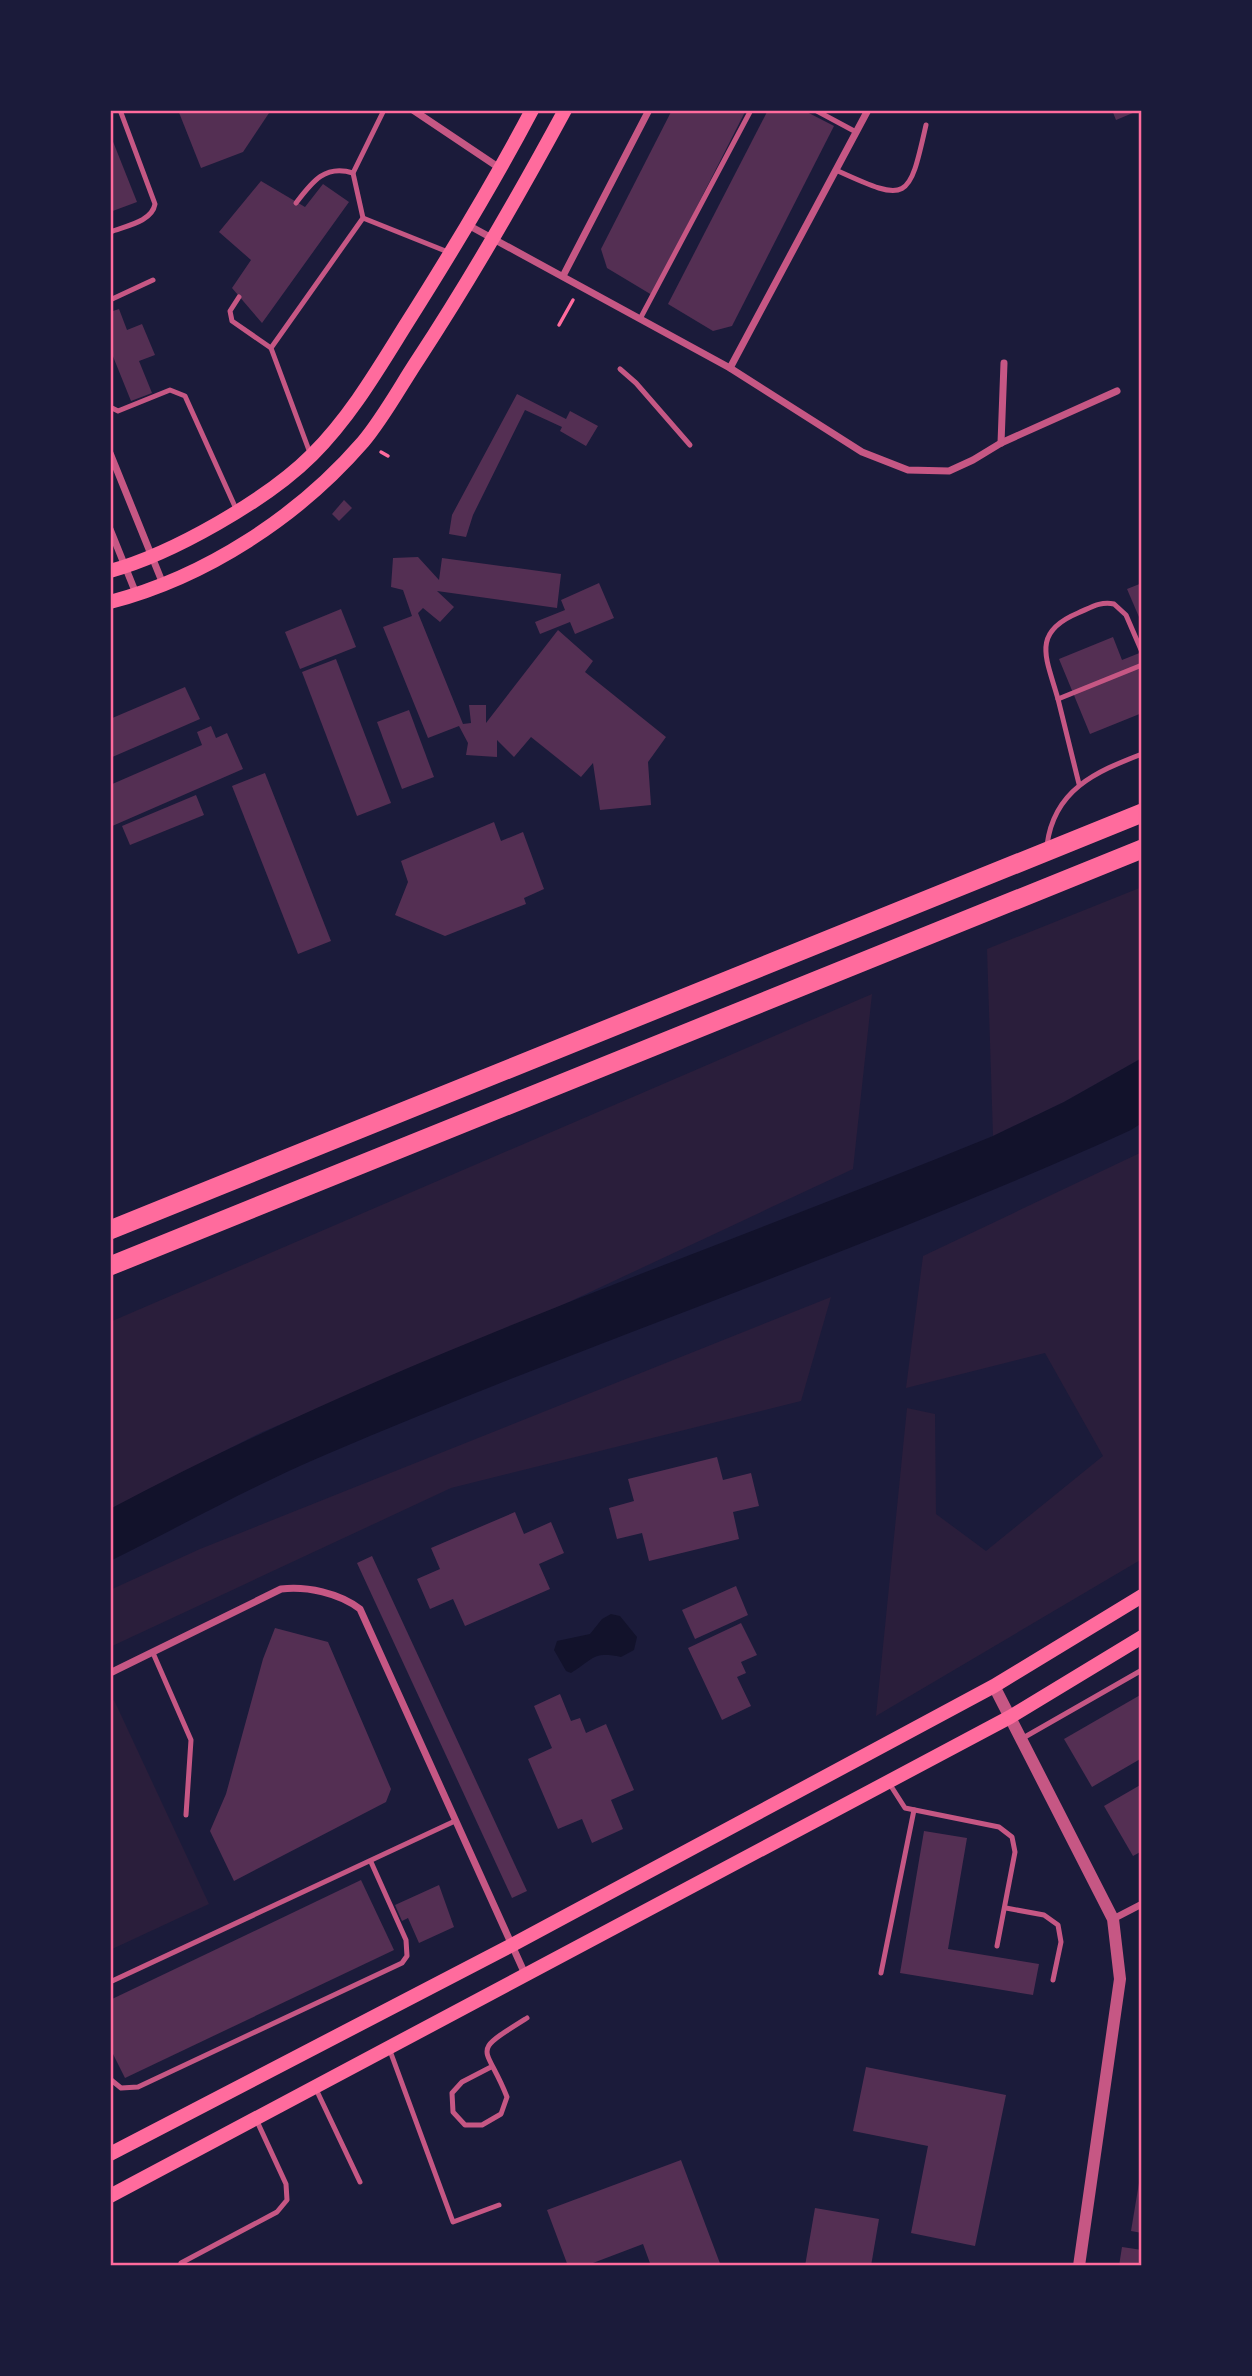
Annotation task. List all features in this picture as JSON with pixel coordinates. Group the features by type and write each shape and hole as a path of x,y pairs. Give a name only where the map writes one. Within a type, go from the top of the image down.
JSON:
{"highway":[{"path":"110,1230 1142,813"},
{"path":"110,1266 1142,849"}],"main road":[{"path":"110,570 125,567 151,555 237,511 264,494 311,456 351,411 451,254 533,110"},
{"path":"110,603 137,596 210,563 268,528 323,483 364,441 495,239 565,110"},
{"path":"110,2154 512,1945 994,1686 1142,1597"},
{"path":"110,2196 1010,1717 1142,1637"}],"street":[{"path":"414,110 501,169"},
{"path":"426,119 430,110"},
{"path":"563,276 649,110"},
{"path":"730,368 869,110"},
{"path":"468,225 730,368 862,452 908,470 949,471 1000,443 1117,391"},
{"path":"1000,443 1004,363"},
{"path":"110,453 163,585"},
{"path":"110,528 137,596"},
{"path":"110,1673 281,1589 295,1587 345,1597 360,1609 525,1974"},
{"path":"994,1686 1113,1919 1119,1979 1079,2266"},
{"path":"1113,1919 1142,1904"}],"lane":[{"path":"110,232 145,219 154,210 155,204 120,110"},
{"path":"271,348 363,218 353,173 384,110"},
{"path":"640,318 751,110"},
{"path":"815,110 856,132"},
{"path":"838,171 881,190 898,191 905,187 917,166 926,125"},
{"path":"296,202 322,173 342,169 353,173"},
{"path":"363,218 451,254"},
{"path":"110,300 153,280"},
{"path":"239,296 230,311 232,321 271,348 311,456"},
{"path":"620,369 636,383 690,445"},
{"path":"110,407 118,411 170,390 185,396 237,511"},
{"path":"1080,784 1045,650 1050,632 1058,622 1097,604 1114,604 1126,615 1142,652"},
{"path":"1058,699 1142,664"},
{"path":"1046,852 1050,822 1080,784 1103,769 1142,754"},
{"path":"153,1653 191,1740 186,1815"},
{"path":"1022,1739 1142,1670"},
{"path":"888,1783 905,1808 1007,1830 1015,1844 1016,1852 996,1946"},
{"path":"881,1973 914,1810"},
{"path":"110,1982 455,1821"},
{"path":"110,2079 121,2088 138,2087 402,1963 408,1948 406,1940 370,1862"},
{"path":"1006,1908 1044,1915 1058,1925 1061,1942 1053,1980"},
{"path":"491,2067 462,2082 452,2093 453,2112 465,2125 474,2126 494,2119 506,2106 503,2088 486,2058 491,2040 527,2018"},
{"path":"389,2048 453,2222 499,2204"},
{"path":"315,2087 360,2182"},
{"path":"181,2263 276,2212 287,2200 286,2184 256,2119"}],"path":[{"path":"559,325 573,300"},
{"path":"381,452 388,456"}],"shaded area":[{"path":"1142,887 1142,1058 1064,1102 993,1136 987,949"},
{"path":"872,994 853,1169 554,1309 260,1433 110,1509 110,1322"},
{"path":"1142,1058 1142,1123 1131,1130 830,1256 526,1373 325,1455 110,1561 110,1509 217,1455 436,1356 993,1136 1064,1102"},
{"path":"1142,1152 1142,1559 876,1716 907,1408 935,1414 936,1514 986,1551 1103,1456 1045,1353 906,1388 923,1256"},
{"path":"831,1297 801,1401 451,1488 110,1647 110,1590 200,1549"},
{"path":"611,1614 620,1616 637,1637 634,1650 621,1657 598,1656 571,1673 566,1671 554,1650 557,1641 590,1634 602,1619"},
{"path":"114,1700 209,1904 110,1950 110,1702"}],"building":[{"path":"178,110 271,110 243,152 201,168"},
{"path":"672,110 746,110 652,295 607,268 601,249"},
{"path":"768,110 803,110 834,126 732,326 713,331 668,304"},
{"path":"1112,110 1140,110 1116,120"},
{"path":"110,134 137,202 110,212"},
{"path":"261,181 305,207 323,184 349,202 262,323 232,288 251,260 219,232"},
{"path":"119,309 127,330 142,324 155,355 139,361 152,393 131,401 110,349 110,312"},
{"path":"517,394 566,419 570,411 598,426 586,446 560,431 562,427 525,410 473,515 466,537 449,534 452,515"},
{"path":"344,500 352,508 339,521 332,514"},
{"path":"418,557 439,580 442,558 561,574 557,608 437,591 454,607 440,622 423,608 418,613 463,724 471,723 469,705 486,705 486,723 558,630 593,661 585,672 666,737 648,762 651,805 600,810 593,763 581,777 531,737 514,757 497,740 497,757 466,755 468,743 459,726 428,738 383,627 412,616 403,590 391,587 393,558"},
{"path":"599,583 614,618 575,634 570,622 540,634 535,622 565,610 561,600"},
{"path":"1142,583 1142,624 1127,589"},
{"path":"341,609 356,647 300,669 285,632"},
{"path":"1113,637 1122,660 1142,652 1142,713 1090,734 1059,659"},
{"path":"336,659 391,803 357,816 302,672"},
{"path":"185,687 200,719 110,758 110,719"},
{"path":"409,710 434,777 402,789 377,722"},
{"path":"211,726 216,738 227,733 243,769 110,827 110,785 202,745 197,732"},
{"path":"265,773 331,941 298,954 232,786"},
{"path":"196,795 204,815 130,845 122,826"},
{"path":"494,822 501,841 523,832 544,889 524,898 526,904 445,936 395,915 408,882 401,861"},
{"path":"717,1457 723,1480 751,1473 759,1506 733,1512 739,1539 649,1561 642,1533 617,1539 609,1508 634,1501 628,1479"},
{"path":"515,1512 524,1534 551,1522 564,1553 539,1564 550,1589 465,1626 453,1599 430,1609 417,1579 440,1569 431,1548"},
{"path":"372,1556 527,1891 512,1898 357,1563"},
{"path":"736,1586 748,1615 695,1639 682,1610"},
{"path":"741,1623 757,1655 741,1662 746,1673 737,1677 751,1706 722,1720 688,1648"},
{"path":"275,1628 328,1642 391,1789 386,1802 234,1881 210,1831 226,1794 263,1659"},
{"path":"560,1694 571,1721 580,1718 586,1733 606,1724 634,1790 611,1800 623,1829 592,1843 582,1819 558,1829 528,1759 552,1748 534,1706"},
{"path":"1142,1694 1142,1758 1092,1787 1064,1739"},
{"path":"1142,1784 1142,1851 1133,1856 1104,1806"},
{"path":"924,1831 967,1838 948,1949 1039,1964 1033,1995 900,1973"},
{"path":"361,1880 394,1950 125,2078 110,2048 110,2000"},
{"path":"439,1885 454,1927 419,1943 408,1918 402,1921 395,1905"},
{"path":"866,2067 1006,2095 975,2246 911,2233 928,2146 853,2131"},
{"path":"681,2160 721,2266 651,2266 643,2244 585,2266 568,2266 547,2210"},
{"path":"1142,2177 1142,2233 1131,2231"},
{"path":"815,2208 879,2219 871,2266 805,2266"},
{"path":"1122,2247 1142,2250 1142,2266 1119,2266"}]}
